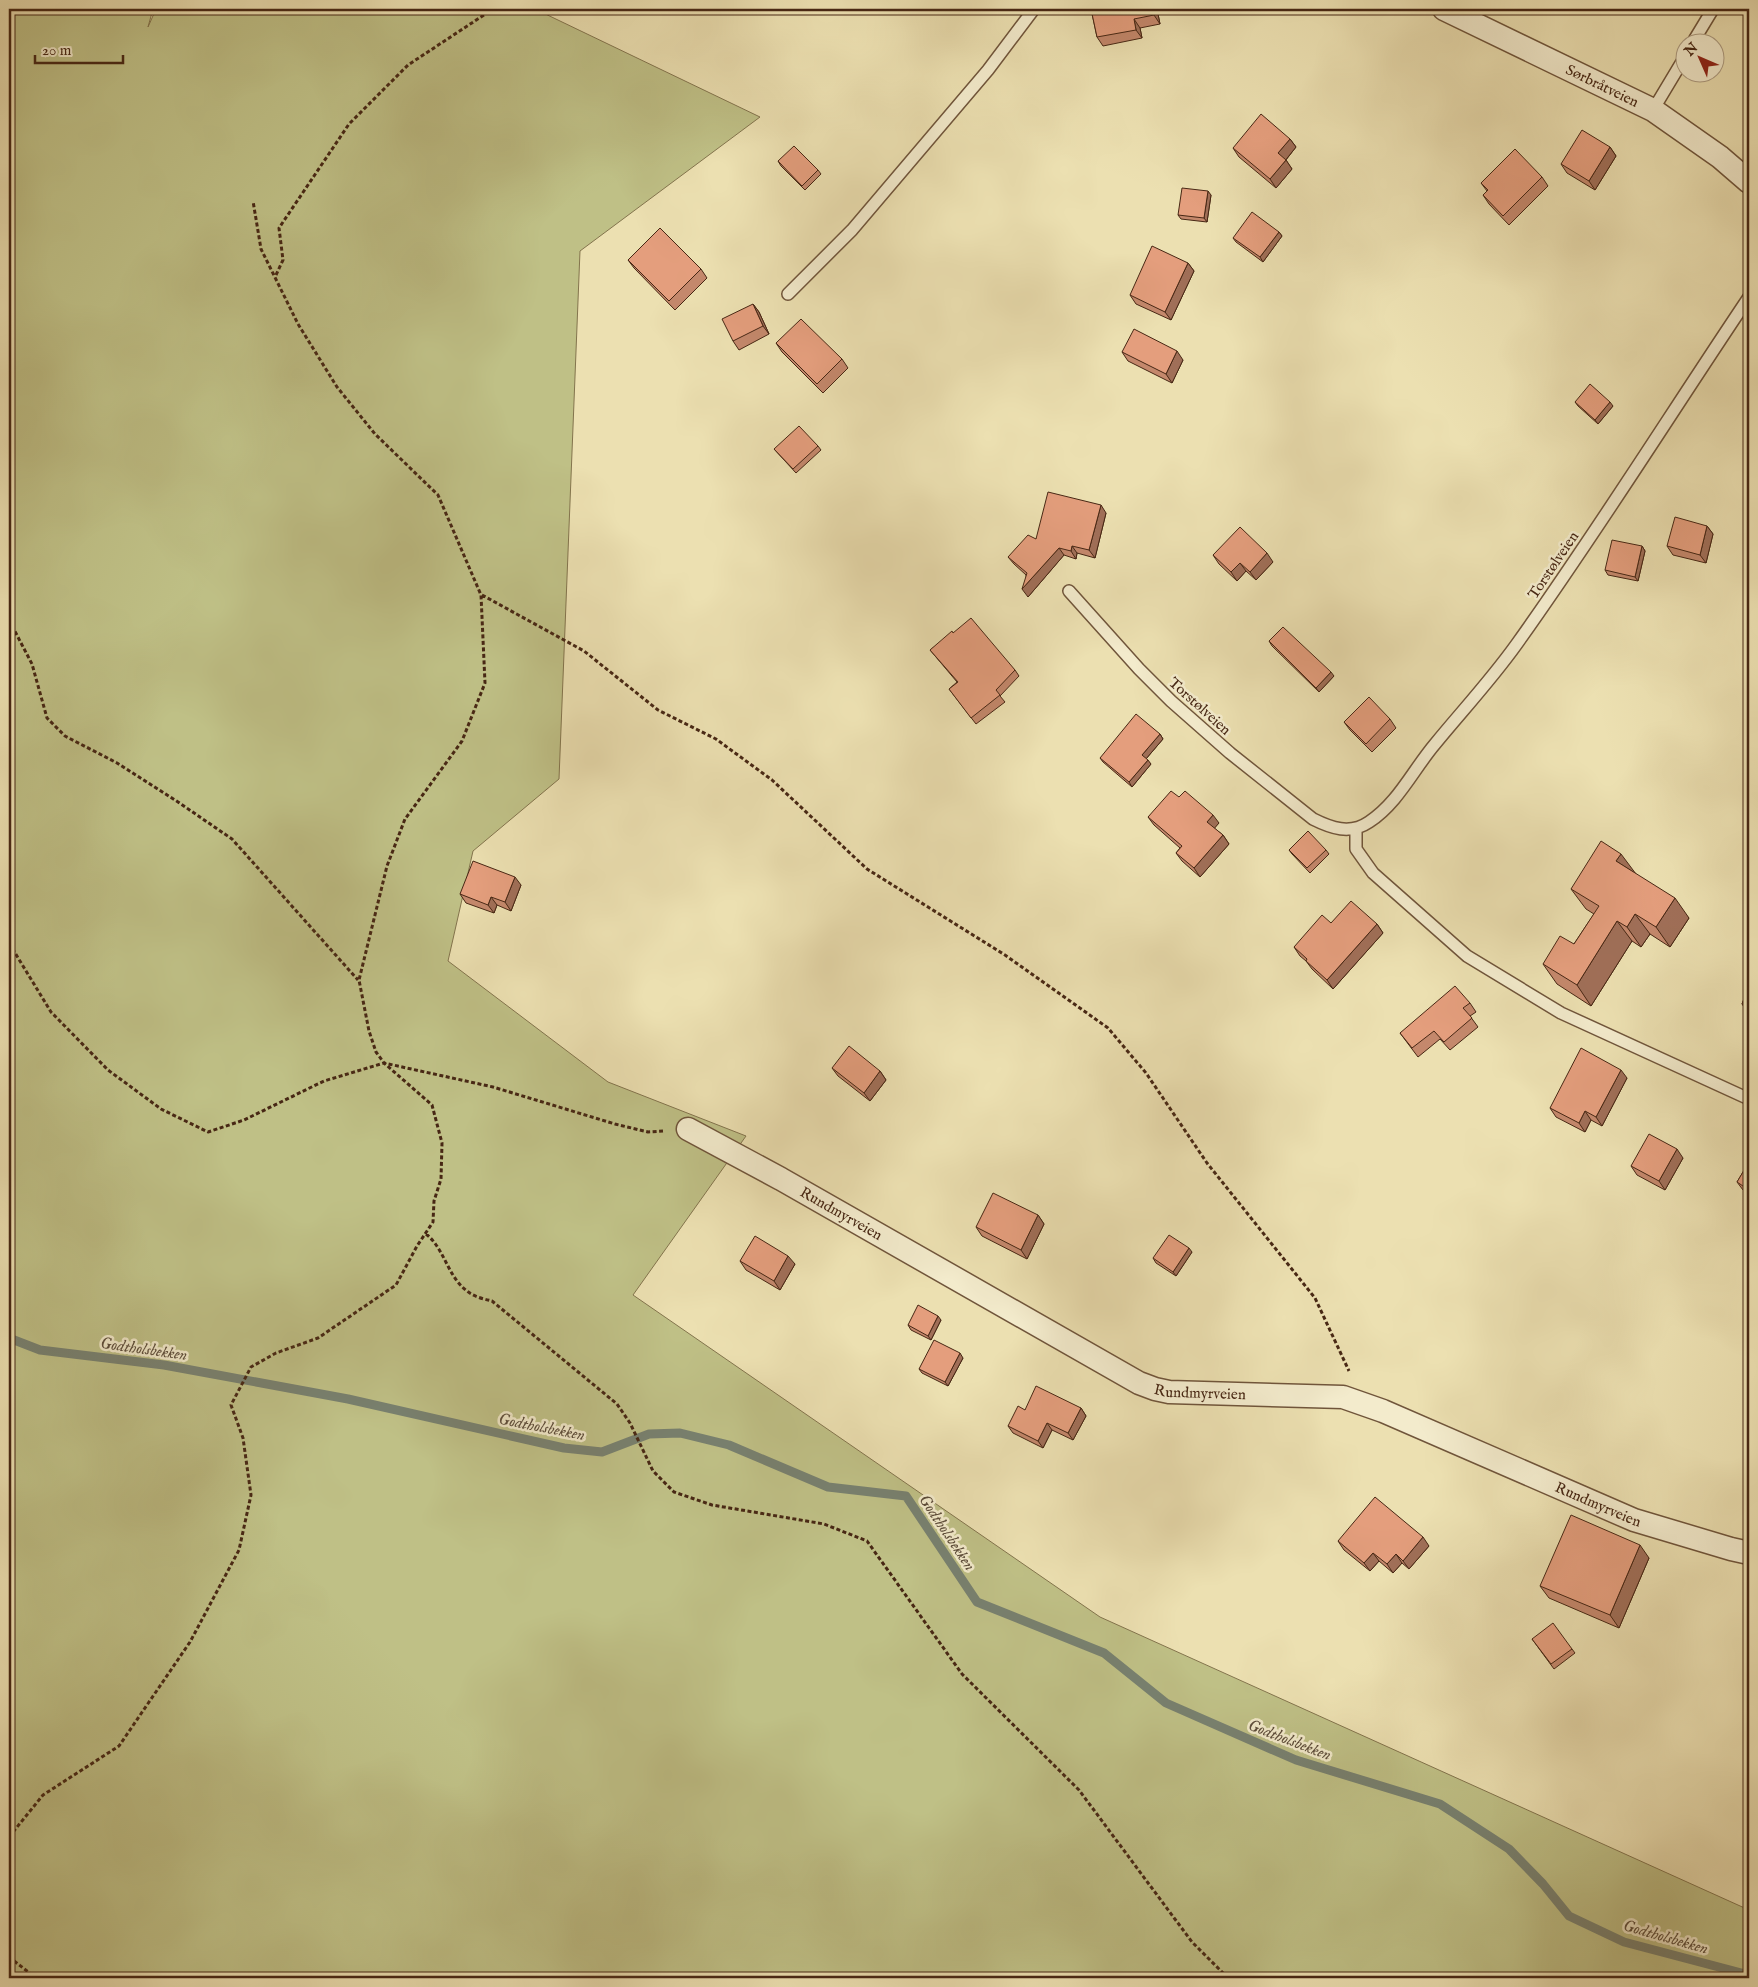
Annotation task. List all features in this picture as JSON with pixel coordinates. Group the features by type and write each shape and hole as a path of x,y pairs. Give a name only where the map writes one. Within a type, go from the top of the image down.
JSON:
{"street":[{"name":"Sørbråtveien","path":"1444,9 1653,110 1720,157 1749,182"},
{"name":"Rundmyrveien","path":"688,1129 781,1179 1139,1383 1155,1390 1343,1397 1383,1412 1634,1520 1749,1553"}],"lane":[{"path":"788,294 852,230 988,70 1034,9"},
{"path":"1699,32 1714,9"},
{"path":"1653,110 1676,72"},
{"name":"Torstølveien","path":"1069,591 1139,669 1230,753 1313,819 1343,830 1356,829 1369,822 1391,803 1434,745 1515,647 1583,548 1749,297"},
{"path":"1356,829 1356,849 1373,873 1467,956 1561,1013 1749,1099"}],"path":[{"path":"275,276 283,260 279,228 349,124 408,65 493,9"},
{"path":"9,1836 43,1795 118,1746 190,1642 239,1550 251,1495 243,1438 231,1405 251,1367 276,1353 318,1338 396,1286 417,1246 433,1222 434,1201 441,1179 442,1143 432,1105 384,1063 376,1052 369,1031 359,980 387,866 405,819 462,741 485,683 481,595 438,495 375,434 337,386 298,324 261,248 253,202"},
{"path":"481,595 584,651 658,710 716,738 772,780 867,869 1004,955 1108,1028 1146,1073 1207,1163 1316,1298 1352,1380"},
{"path":"9,620 32,664 47,718 65,736 117,763 232,839 359,980"},
{"path":"9,943 51,1012 108,1070 161,1109 208,1132 244,1120 324,1080 384,1063 493,1087 615,1124 648,1132 688,1129"},
{"path":"426,1234 440,1248 445,1262 466,1291 492,1301 617,1404 630,1423 653,1471 674,1492 712,1505 824,1524 867,1541 962,1674 1078,1790 1192,1942 1228,1978"},
{"path":"9,1957 36,1978"}],"green space":[{"path":"9,9 153,9 148,27 156,9 535,9 760,117 580,251 559,779 473,851 448,961 608,1082 746,1136 633,1295 1100,1617 1749,1910 1749,1978 9,1978"}],"building":[{"path":"1091,9 1153,9 1154,15 1134,19 1136,30 1097,37"},
{"path":"1261,114 1290,139 1278,153 1286,160 1270,179 1233,148"},
{"path":"1582,130 1610,147 1589,181 1561,164"},
{"path":"794,146 818,170 802,186 778,161"},
{"path":"1515,149 1542,177 1503,216 1483,195 1488,190 1481,183"},
{"path":"1182,188 1208,191 1204,218 1178,215"},
{"path":"1252,212 1279,232 1260,257 1233,238"},
{"path":"660,228 701,269 669,301 628,260"},
{"path":"1152,246 1188,263 1165,312 1130,295"},
{"path":"753,304 763,326 733,341 722,319"},
{"path":"801,319 842,359 817,384 776,343"},
{"path":"1134,329 1177,351 1166,374 1122,352"},
{"path":"1590,384 1610,402 1595,420 1575,402"},
{"path":"799,426 818,446 793,469 774,449"},
{"path":"1048,492 1101,505 1089,550 1072,546 1071,551 1059,548 1022,589 1027,573 1008,557 1028,535 1036,539"},
{"path":"1675,517 1707,526 1700,555 1667,546"},
{"path":"1240,527 1267,553 1250,572 1240,563 1231,572 1213,555"},
{"path":"1612,540 1642,546 1635,577 1605,570"},
{"path":"971,618 1015,670 996,690 1000,695 971,718 949,689 958,682 930,650"},
{"path":"1283,627 1331,672 1316,688 1269,641"},
{"path":"1369,697 1390,719 1366,744 1344,722"},
{"path":"1136,714 1160,734 1142,755 1148,760 1129,782 1100,758"},
{"path":"1171,791 1179,797 1185,791 1213,815 1207,822 1223,835 1194,868 1176,853 1182,846 1148,817"},
{"path":"1308,831 1326,850 1307,868 1289,850"},
{"path":"1601,841 1621,854 1616,861 1675,898 1656,927 1635,914 1627,927 1617,921 1577,985 1543,964 1560,936 1574,944 1599,906 1571,889"},
{"path":"473,861 515,877 505,902 491,897 488,905 460,894"},
{"path":"1351,901 1377,924 1327,980 1294,947 1322,915 1331,923"},
{"path":"1455,986 1470,1003 1463,1008 1472,1018 1444,1042 1434,1031 1412,1048 1400,1033"},
{"path":"1749,986 1749,1007 1742,1004"},
{"path":"849,1046 880,1071 864,1093 832,1068"},
{"path":"1581,1048 1621,1070 1596,1117 1585,1111 1579,1123 1550,1108"},
{"path":"1649,1134 1677,1149 1659,1181 1631,1166"},
{"path":"1749,1162 1749,1190 1737,1182"},
{"path":"993,1193 1038,1215 1021,1250 976,1227"},
{"path":"1169,1235 1189,1248 1173,1272 1153,1258"},
{"path":"755,1236 788,1256 774,1281 740,1261"},
{"path":"918,1305 938,1316 928,1336 908,1325"},
{"path":"934,1340 960,1353 945,1382 919,1369"},
{"path":"1036,1386 1081,1408 1068,1433 1047,1423 1038,1441 1008,1426 1018,1406 1025,1410"},
{"path":"1375,1497 1423,1537 1403,1561 1396,1554 1387,1564 1373,1553 1364,1563 1338,1541"},
{"path":"1571,1515 1640,1545 1610,1615 1540,1586"},
{"path":"1553,1623 1572,1649 1551,1664 1532,1639"}],"waterway":[{"name":"Godtholsbekken","path":"9,1338 40,1350 164,1365 348,1399 564,1448 602,1452 649,1434 680,1433 729,1445 828,1487 906,1496 977,1602 1104,1653 1166,1703 1296,1760 1440,1804 1509,1849 1543,1884 1569,1916 1624,1942 1749,1975"}]}
